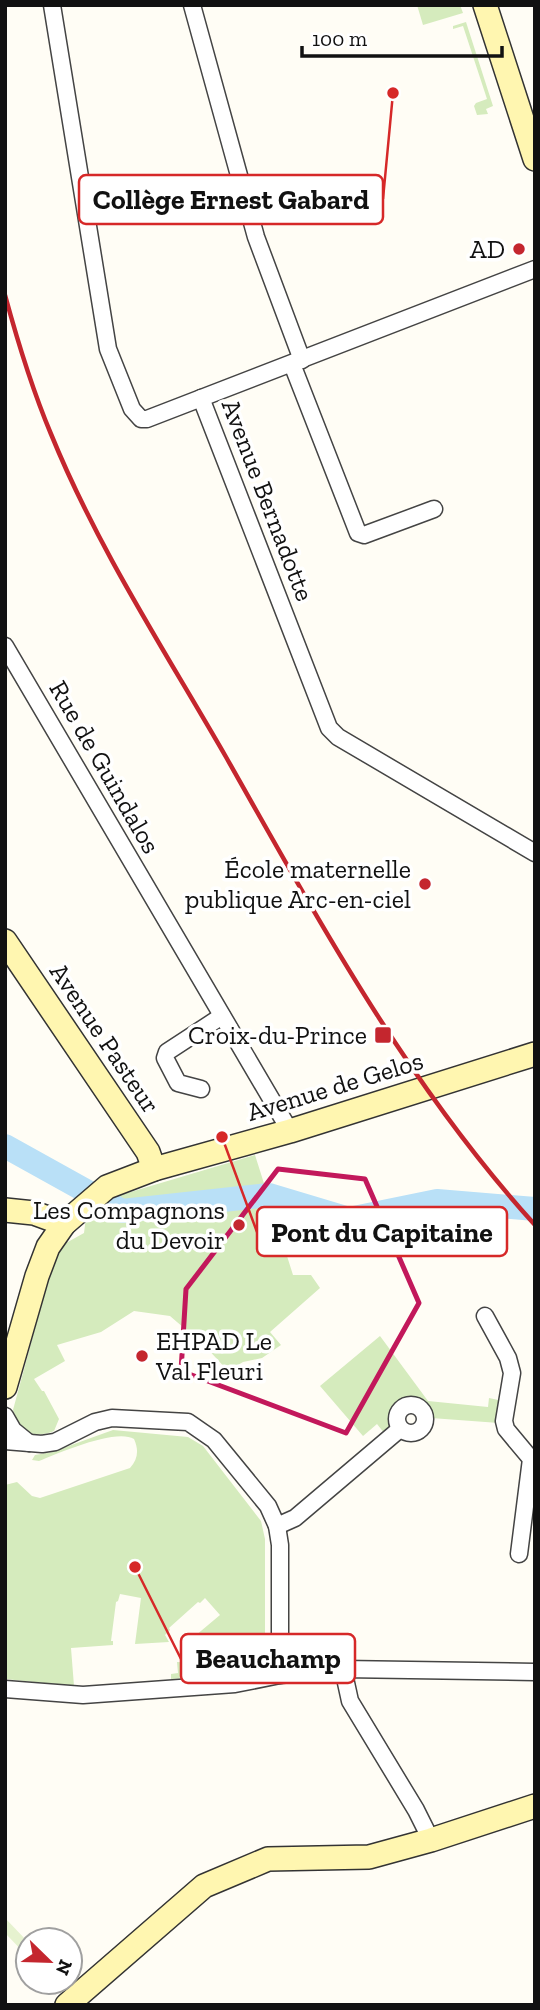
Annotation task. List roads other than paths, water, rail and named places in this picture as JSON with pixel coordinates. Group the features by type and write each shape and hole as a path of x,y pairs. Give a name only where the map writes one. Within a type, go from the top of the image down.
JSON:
{"street":[{"path":"52,5 108,349 132,409 141,419 201,398"},
{"path":"192,5 256,237 358,533 364,535 434,509"},
{"path":"485,5 535,159"},
{"name":"Avenue Bernadotte","path":"535,269 201,398 329,728 338,737 535,853"},
{"name":"Rue de Guindalos","path":"5,646 290,1131"},
{"name":"Avenue Pasteur","path":"5,941 148,1152 154,1169"},
{"path":"201,1089 178,1083 164,1058 167,1052 222,1016"},
{"name":"Avenue de Gelos","path":"5,1387 48,1247 71,1217 107,1187 154,1169 290,1131 535,1054"},
{"path":"5,1210 71,1217"},
{"path":"485,1315 508,1358 512,1373 504,1421 506,1429 533,1459 519,1554"},
{"path":"5,1416 13,1430 29,1443"},
{"path":"5,1441 55,1442 95,1422 112,1418 188,1422 214,1440 268,1506 277,1525 280,1545 280,1675"},
{"path":"277,1525 295,1518 400,1429"},
{"path":"344,1669 350,1701 416,1810 431,1840"},
{"path":"5,1689 91,1695 235,1684 280,1675 344,1669 535,1672"},
{"path":"67,2005 204,1886 268,1859 369,1857 535,1806"}],"waterway":[{"path":"5,1146 122,1211 269,1195 349,1219 437,1201 535,1209"}],"railway":[{"path":"5,295 26,366 51,434 89,517 133,598 367,1000 446,1115 535,1225"}],"place":[{"name":"Collège Ernest Gabard","path":"393,93"},
{"name":"AD","path":"519,249"},
{"name":"École maternelle publique Arc-en-ciel","path":"425,884"},
{"name":"Croix-du-Prince","path":"383,1035"},
{"name":"Pont du Capitaine","path":"222,1137"},
{"name":"Les Compagnons du Devoir","path":"239,1225"},
{"name":"EHPAD Le Val Fleuri","path":"142,1356"},
{"name":"Beauchamp","path":"135,1567"}]}
